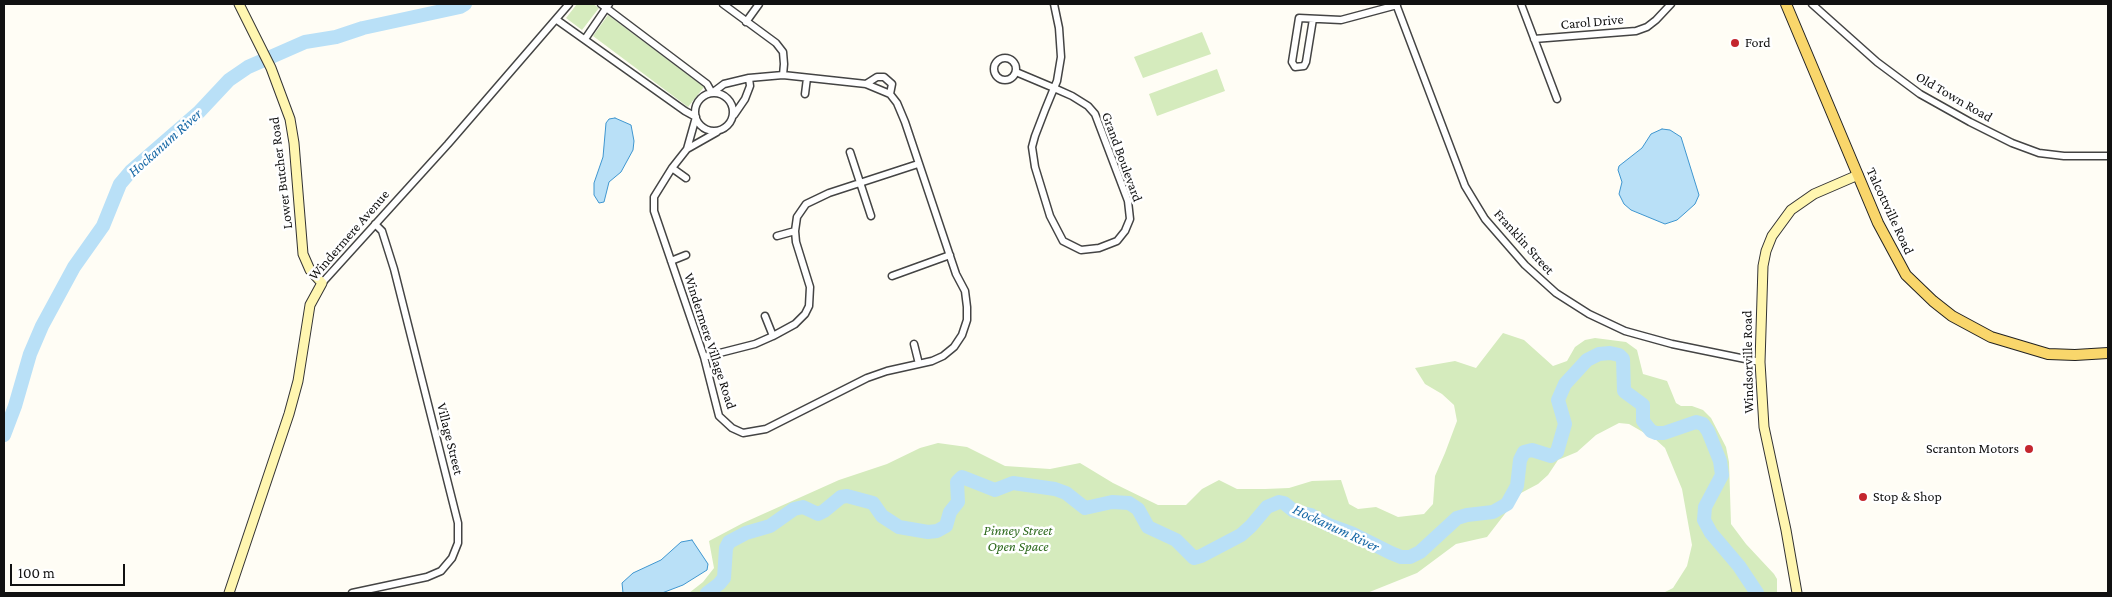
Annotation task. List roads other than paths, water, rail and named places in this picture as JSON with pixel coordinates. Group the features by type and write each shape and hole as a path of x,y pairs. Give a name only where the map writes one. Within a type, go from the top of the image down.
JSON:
{"main road":[{"name":"Talcottville Road","path":"1786,4 1888,244 1906,275 1952,316 1991,337 2048,354 2108,353"}],"street":[{"name":"Lower Butcher Road","path":"239,4 271,68 290,119 294,143 303,254 310,270 322,283"},
{"name":"Windermere Avenue","path":"229,593 289,414 298,381 310,305 322,283 569,4"},
{"path":"723,4 776,43 783,52 783,75"},
{"path":"746,22 759,4"},
{"name":"Grand Boulevard","path":"1054,4 1059,28 1061,57 1054,88 1034,141 1032,158 1050,216 1063,240 1081,250 1099,248 1117,242 1125,231 1130,219 1128,201 1095,114 1088,106 1054,88"},
{"path":"1313,19 1306,62 1304,66 1295,67 1292,62 1299,18 1340,20 1396,4"},
{"name":"Franklin Street","path":"1396,4 1465,186 1485,219 1525,266 1556,293 1589,314 1625,331 1672,344 1760,362"},
{"path":"1521,4 1557,99"},
{"name":"Old Town Road","path":"1812,4 1877,62 1920,94 2012,144 2039,153 2064,156 2108,156"},
{"path":"585,39 605,5 707,84 712,93 718,93 728,99 733,110 733,116"},
{"name":"Carol Drive","path":"1534,39 1636,31 1656,20 1668,5"},
{"path":"556,20 696,117 701,126 712,132 718,131"},
{"path":"1016,72 1054,88"},
{"name":"Windermere Village Road","path":"687,149 696,117 697,104 706,95 724,84 749,78 783,75 866,84 890,94 905,122 956,274 965,291 966,320 962,335 954,347 943,356 867,378 766,429 743,433 732,428 719,416 704,357 654,211 654,197 672,168 687,149 728,126 745,99 750,86 749,78"},
{"name":"Windermere Village Road","path":"866,84 877,76 884,77 892,84 890,94"},
{"path":"805,94 807,78"},
{"path":"850,152 871,216"},
{"path":"704,357 755,344 795,324 805,314 810,306 810,288 794,230 797,217 806,204 814,199 918,164"},
{"path":"672,168 686,178"},
{"name":"Windsorville Road","path":"1796,593 1786,530 1764,427 1760,362 1763,266 1772,236 1792,210 1814,194 1858,175"},
{"name":"Village Street","path":"352,593 427,578 441,570 452,558 458,543 458,524 396,278 382,231 375,224"},
{"path":"777,236 794,230"},
{"path":"892,276 950,255"},
{"path":"671,261 686,256"},
{"path":"765,316 773,336"},
{"path":"914,344 919,364"}],"water":[{"path":"615,118 631,125 634,141 633,150 621,172 609,182 604,202 599,203 594,195 594,183 603,157 606,123 609,119"},
{"path":"1662,129 1670,130 1681,137 1699,195 1695,204 1677,220 1665,224 1631,210 1624,204 1619,194 1622,182 1618,170 1619,166 1642,148 1651,134"},
{"path":"692,540 708,564 707,570 683,585 662,593 623,593 622,583 633,573 661,560 681,542"}],"waterway":[{"name":"Hockanum River","path":"4,435 15,406 30,354 42,326 74,267 103,226 120,184 131,171 199,112 229,80 248,67 305,42 336,37 363,28 460,7 465,4"},
{"name":"Hockanum River","path":"707,593 724,578 726,548 729,542 746,533 770,526 794,509 803,507 818,514 841,497 847,496 873,503 882,516 899,527 928,532 937,531 946,526 950,512 958,502 957,482 962,477 995,490 1013,483 1055,489 1066,493 1085,508 1112,502 1129,503 1138,509 1148,527 1176,540 1194,558 1241,535 1267,507 1279,502 1284,503 1294,511 1311,515 1391,553 1401,557 1410,557 1420,552 1457,518 1493,512 1507,504 1517,486 1520,460 1524,452 1532,450 1551,456 1557,452 1565,424 1558,400 1565,384 1587,360 1599,354 1610,353 1619,355 1623,359 1624,391 1643,405 1643,421 1651,431 1664,433 1696,422 1703,424 1708,431 1720,461 1722,475 1705,507 1704,520 1711,533 1739,566 1757,593"}],"place":[{"name":"Ford","path":"1735,43"},
{"name":"Scranton Motors","path":"2029,449"},
{"name":"Stop & Shop","path":"1863,497"}],"park label":[{"name":"Pinney Street Open Space","path":"1018,540"}]}
